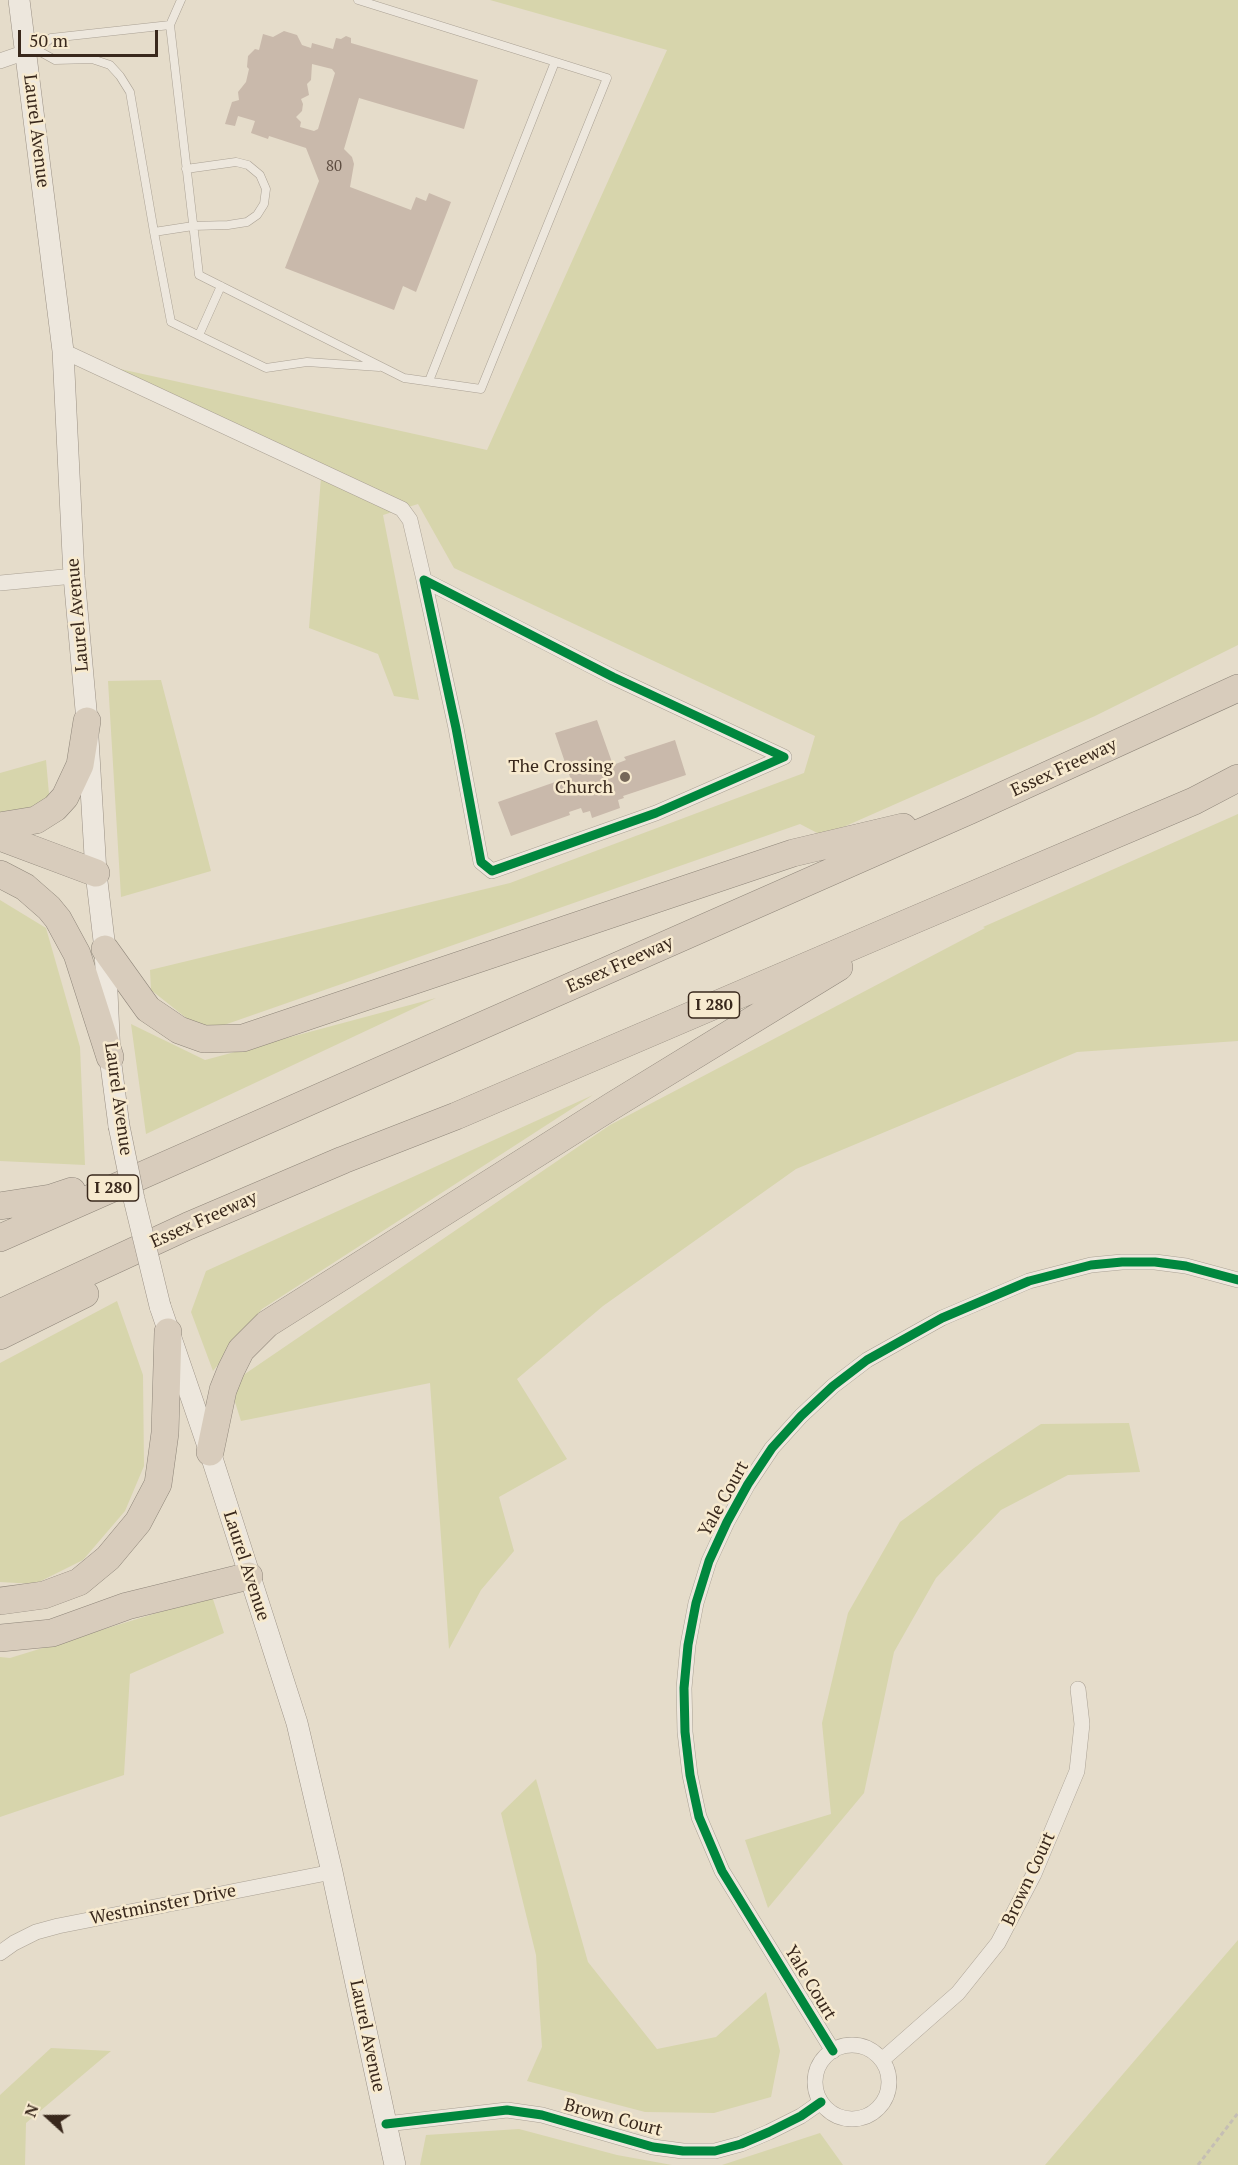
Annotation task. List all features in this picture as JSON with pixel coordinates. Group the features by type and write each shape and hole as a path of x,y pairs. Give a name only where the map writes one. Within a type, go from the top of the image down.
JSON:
{"highway":[{"name":"Essex Freeway","path":"0,1238 971,810 1238,688"},
{"path":"0,826 36,820 55,808 65,797 81,765 87,721"},
{"name":"Essex Freeway","path":"0,1313 280,1186 456,1116 1194,801 1238,778"},
{"path":"105,949 148,1009 179,1030 204,1039 243,1038 793,854 971,810"},
{"path":"0,837 96,873"},
{"path":"0,874 25,887 58,919 77,954 110,1058"},
{"path":"210,1452 223,1390 231,1370 241,1350 267,1324 612,1106 914,920"},
{"path":"0,1206 51,1198 206,1146"},
{"path":"0,1336 195,1237 280,1186"},
{"path":"0,1601 44,1595 79,1582 108,1558 138,1522 158,1484 165,1433 168,1332"},
{"path":"0,1638 52,1634 127,1606 249,1576"}],"main road":[{"name":"Laurel Avenue","path":"19,0 32,51 63,351 74,576 87,721 96,873 105,949 110,1058 119,1126 160,1306 210,1452 297,1723 332,1872 395,2165"}],"street":[{"path":"0,61 32,51"},
{"path":"63,351 402,509 410,520 424,580 456,728 481,862 492,871 656,813 784,756 613,677 424,580"},
{"path":"0,584 74,576"},
{"name":"Yale Court","path":"832,2050 722,1871 699,1817 690,1775 685,1732 684,1688 688,1645 696,1603 709,1561 726,1522 772,1448 801,1416 833,1386 867,1360 942,1318 1029,1281 1090,1265 1155,1262 1186,1266 1238,1280"},
{"name":"Brown Court","path":"882,2060 958,1993 998,1943 1034,1874 1077,1772 1082,1724 1078,1689"},
{"name":"Westminster Drive","path":"0,1953 14,1942 36,1932 58,1926 332,1872"},
{"path":"854,2045 866,2047 882,2060 889,2076 889,2088 885,2099 872,2114 850,2120 828,2111 820,2102 816,2092 815,2076 819,2065 832,2050 854,2045"},
{"name":"Brown Court","path":"386,2124 507,2110 542,2115 653,2147 683,2151 715,2151 741,2144 769,2132 820,2102"}],"lane":[{"path":"181,0 170,25 199,275 404,378 481,389 607,78 358,0"},
{"path":"32,51 51,38 170,25"},
{"path":"32,51 55,60 92,59 110,65 130,92 171,322 266,368 307,362 384,368"},
{"path":"429,381 555,62"},
{"path":"154,232 247,222 257,215 264,204 266,189 261,176 248,165 236,162 186,169"},
{"path":"199,335 221,286"}],"path":[{"path":"1198,2165 1238,2113"}],"shaded area":[{"path":"490,0 1238,0 1238,645 1095,716 823,836 800,824 204,1032 151,990 150,970 510,883 804,773 815,736 454,568 418,504 383,515 419,700 394,696 378,654 309,628 322,465 102,365 487,450 667,50"},
{"path":"161,680 211,871 121,897 108,681"},
{"path":"46,760 49,794 41,808 0,814 0,773"},
{"path":"1238,814 1238,1041 1077,1052 796,1169 603,1306 517,1379 567,1459 499,1497 514,1551 481,1590 449,1649 430,1383 241,1421 234,1399 239,1378 610,1125 985,928 983,927"},
{"path":"0,900 46,928 80,1047 85,1165 0,1161"},
{"path":"436,998 146,1134 131,1024 205,1060"},
{"path":"593,1095 262,1309 213,1371 191,1312 206,1271"},
{"path":"117,1301 143,1375 144,1466 125,1511 83,1560 35,1584 0,1582 0,1363"},
{"path":"1129,1423 1140,1472 1068,1475 1001,1510 936,1578 894,1652 864,1793 768,1908 745,1840 831,1814 822,1723 848,1613 900,1522 974,1468 1041,1424"},
{"path":"212,1596 224,1633 130,1674 124,1775 0,1817 0,1657 10,1658"},
{"path":"536,1779 588,1962 657,2049 716,2037 766,1992 780,2051 771,2097 714,2113 645,2112 527,2081 542,2047 536,1955 501,1813"},
{"path":"1238,1940 1238,2165 1045,2165"},
{"path":"51,2048 111,2051 26,2123 25,2165 0,2165 0,2095"},
{"path":"519,2129 617,2155 672,2165 420,2165 426,2135"},
{"path":"820,2133 843,2165 722,2165"}],"building":[{"path":"284,31 297,35 302,45 311,48 312,43 333,49 336,38 341,39 346,36 351,38 351,43 478,80 464,129 359,98 344,149 352,157 354,164 350,187 411,210 416,197 426,201 429,193 451,202 416,292 403,286 394,310 285,268 319,181 306,148 269,136 268,139 251,133 255,121 238,116 235,126 225,124 232,102 239,100 238,92 246,82 249,69 247,67 248,56 255,49 259,50 263,34 273,37","holes":["312,64 332,69 335,73 318,129 314,131 300,127 301,122 296,117 302,111 301,99 309,95 307,84 311,80"]},
{"name":"The Crossing Church","path":"597,720 613,765 626,760 624,757 675,740 686,775 623,796 624,798 618,800 620,808 592,818 590,811 583,813 581,808 569,812 570,815 511,836 498,802 558,781 559,784 571,780 555,733"}],"cycle path":[{"path":"424,580 613,677 784,757 656,813 492,871 481,862 456,728 424,580"},
{"path":"833,2051 722,1871 699,1817 690,1775 685,1732 684,1688 688,1645 696,1603 709,1561 727,1522 748,1484 772,1448 801,1416 833,1386 867,1360 942,1318 1029,1281 1091,1265 1155,1262 1186,1266 1238,1280"},
{"path":"386,2124 507,2110 542,2115 653,2147 683,2151 715,2151 741,2144 769,2132 801,2116 821,2102"}],"place":[{"name":"The Crossing Church","path":"625,777"}]}
